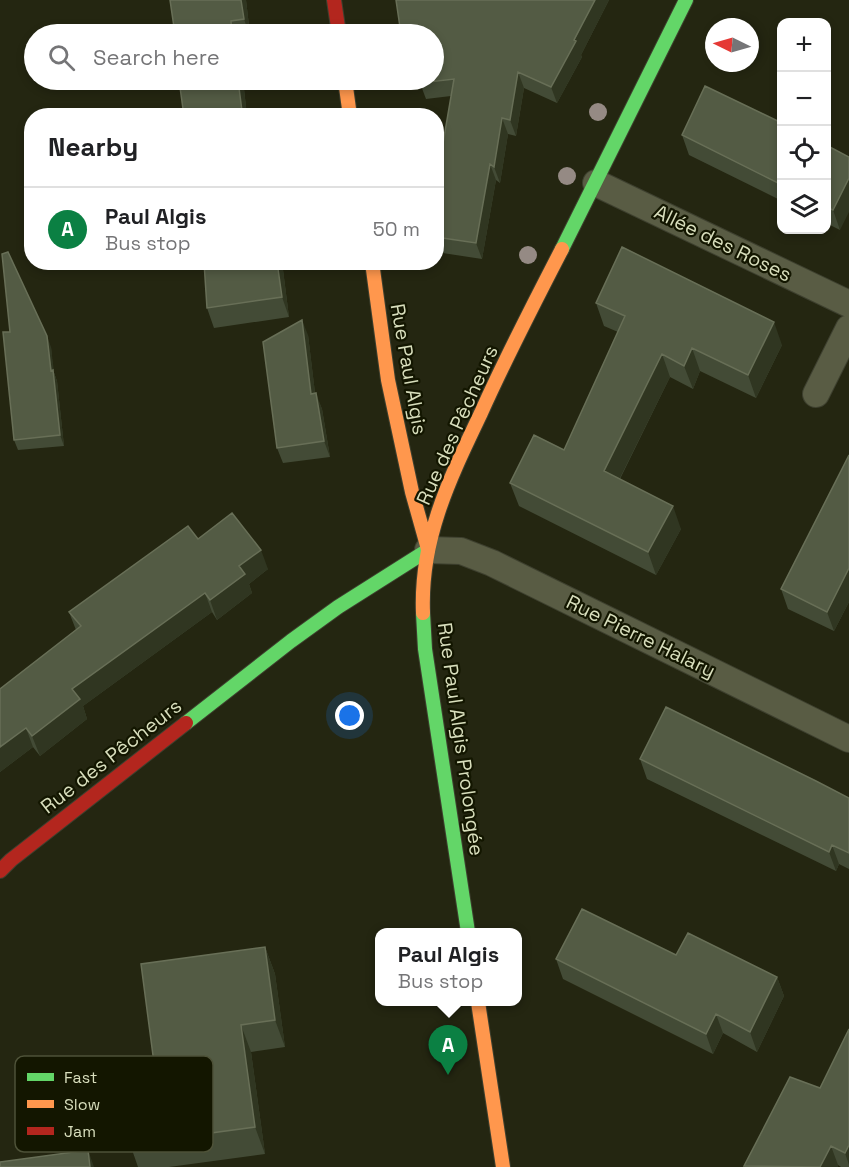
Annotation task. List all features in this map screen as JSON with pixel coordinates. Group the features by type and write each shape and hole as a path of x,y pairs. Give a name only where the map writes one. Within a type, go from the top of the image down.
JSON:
{"street":[{"path":"334,0 338,24"},
{"name":"Rue des Pêcheurs","path":"0,871 11,860 291,641 338,607 428,550 438,509 497,377 686,0"},
{"path":"346,90 349,108"},
{"name":"Rue Paul Algis","path":"373,270 388,380 412,492 428,550"},
{"name":"Rue Paul Algis Prolongée","path":"428,550 423,601 425,649 467,928"},
{"path":"479,1006 503,1167"}],"lane":[{"name":"Allée des Roses","path":"596,183 849,304"},
{"path":"816,394 849,327"},
{"name":"Rue Pierre Halary","path":"428,550 461,551 492,563 849,739"}],"building":[{"path":"170,0 241,0 244,19 231,21 231,24 174,24"},
{"path":"396,0 595,0 551,87 518,72 510,120 502,118 494,167 490,164 476,243 444,238 444,137 454,79 444,80 444,24 400,24"},
{"path":"705,86 777,121 777,182 682,135"},
{"path":"180,90 239,90 242,108 183,108"},
{"path":"831,148 849,157 849,178 833,210 831,209"},
{"path":"622,247 774,322 748,375 692,348 684,366 662,354 604,471 673,506 648,552 510,483 534,435 564,450 625,316 596,303"},
{"path":"8,252 47,336 60,435 14,440 3,332 10,332 2,254"},
{"path":"205,270 278,270 282,297 207,308"},
{"path":"302,320 311,394 316,393 324,441 277,448 263,342"},
{"path":"849,455 849,568 827,612 781,589"},
{"path":"232,513 261,550 239,566 245,574 210,600 205,593 72,689 80,699 32,736 26,728 0,747 0,689 81,626 69,612 188,526 198,539"},
{"path":"666,707 849,798 849,853 832,845 829,852 640,759"},
{"path":"582,909 676,955 688,933 777,977 750,1032 716,1014 706,1034 556,959"},
{"path":"265,947 275,1020 241,1025 255,1127 213,1133 213,1056 153,1056 141,964"},
{"path":"849,1029 849,1145 845,1153 831,1146 820,1167 744,1166 790,1077 820,1088"},
{"path":"88,1152 90,1167 0,1167 0,1162"}],"traffic: fast":[{"path":"562,249 686,0"},
{"path":"186,723 338,607 428,550"},
{"path":"423,613 425,649 467,928"}],"traffic: slow":[{"path":"346,90 349,108"},
{"path":"423,613 426,559 448,485 500,371 562,249"},
{"path":"373,270 388,380 412,492 428,549"},
{"path":"479,1006 503,1167"}],"traffic: jam":[{"path":"334,0 338,24"},
{"path":"0,871 186,723"}],"place":[{"name":"Paul Algis","path":"448,1075"}]}
